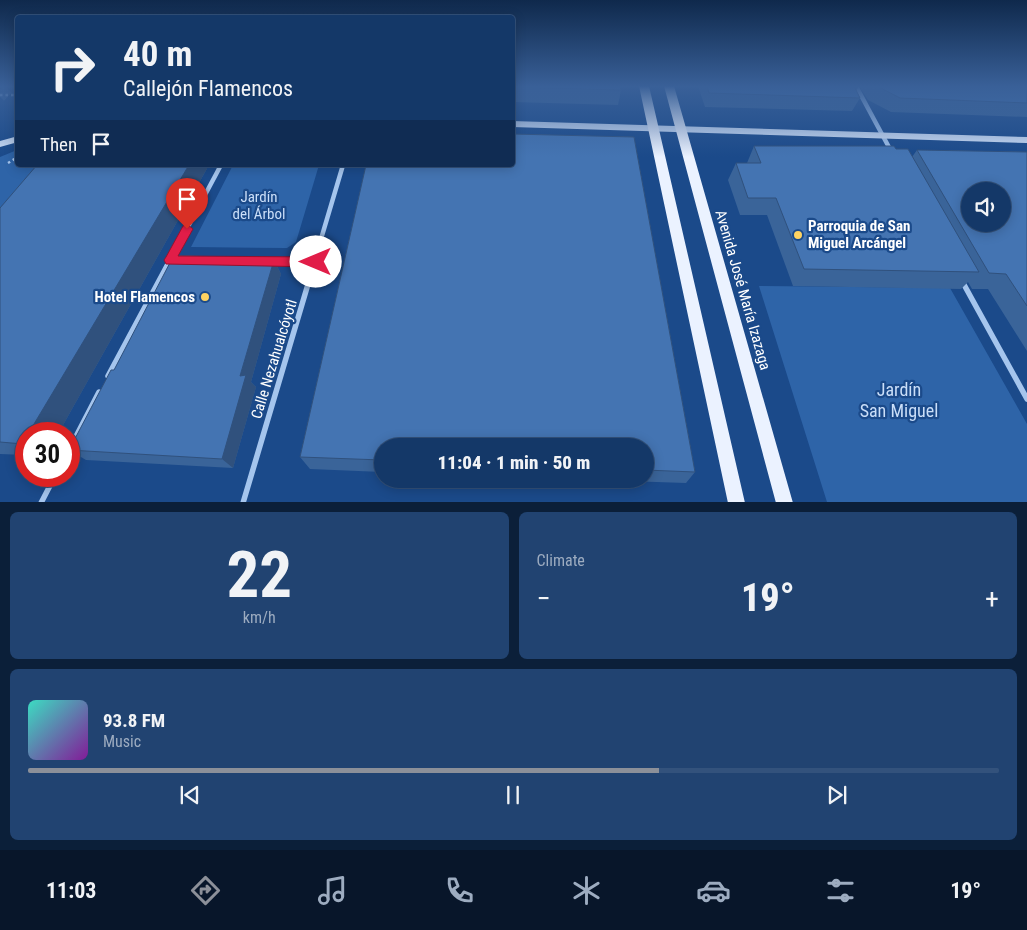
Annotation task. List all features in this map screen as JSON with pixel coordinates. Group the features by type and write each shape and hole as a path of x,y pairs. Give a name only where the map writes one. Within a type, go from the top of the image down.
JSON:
{"main road":[{"path":"649,109 737,502"},
{"name":"Avenida José María Izazaga","path":"676,109 785,502"},
{"path":"515,124 1027,140"},
{"path":"0,144 15,140"}],"street":[{"path":"868,109 896,161"},
{"path":"106,381 221,167"},
{"name":"Calle Nezahualcóyotl","path":"243,502 343,167"},
{"path":"170,260 180,260"},
{"path":"267,262 316,262"},
{"path":"957,272 1027,399"},
{"path":"80,429 101,390"},
{"path":"41,502 49,487"}],"path":[{"path":"8,162 15,158"}],"green space":[{"path":"15,151 15,167 60,167 0,222 0,157"},
{"name":"Jardín del Árbol","path":"232,167 318,167 296,242 287,248 191,247"},
{"name":"Jardín San Miguel","path":"759,286 950,288 1027,424 1027,502 827,502"}],"building":[{"path":"515,134 634,137 695,472 654,470 654,438 374,438 374,460 300,457 366,167 515,167"},
{"path":"754,146 894,146 896,149 908,149 979,272 804,269 776,198 748,198 736,163 761,163"},
{"path":"917,150 1027,152 1027,306 1006,274 989,273 965,232 1011,232 1011,182 961,182 961,225"},
{"path":"35,167 188,167 35,422 15,422 15,443 0,442 0,208"},
{"path":"174,255 274,260 240,376 246,375 222,459 80,451 80,429 111,370 114,370"}],"place":[{"name":"Parroquia de San Miguel Arcángel","path":"798,235"},
{"name":"Hotel Flamencos","path":"205,297"}],"route":[{"path":"187,229 170,260 316,262"}]}
